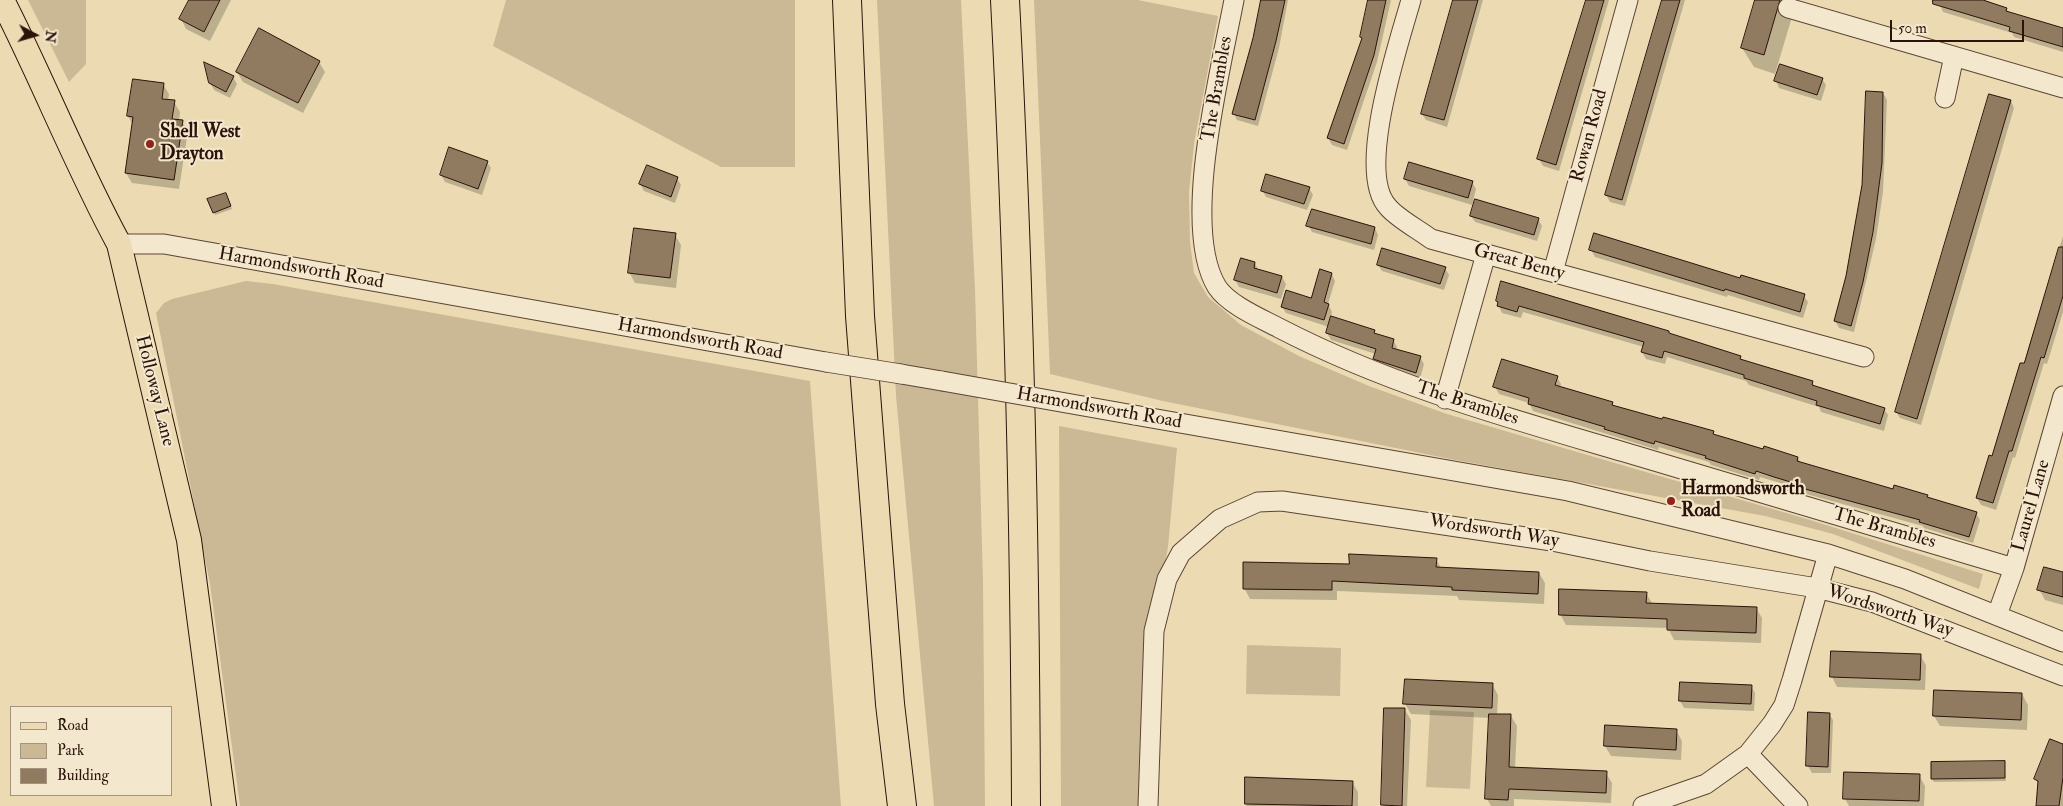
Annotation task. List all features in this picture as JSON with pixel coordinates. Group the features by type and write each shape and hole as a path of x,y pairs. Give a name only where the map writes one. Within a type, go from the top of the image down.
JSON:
{"highway":[{"path":"847,0 860,325 889,684 902,806"},
{"path":"1005,0 1020,364 1026,806"}],"main road":[{"name":"Holloway Lane","path":"2,0 96,203 119,244 189,540 224,806"}],"street":[{"name":"The Brambles","path":"1234,0 1211,121 1202,181 1205,254 1218,290 1242,309 1326,353 1445,399 2014,568"},
{"name":"Great Benty","path":"1411,0 1390,73 1376,143 1375,181 1387,207 1431,238 1864,357"},
{"name":"Rowan Road","path":"1553,272 1628,0"},
{"path":"1788,8 2063,88"},
{"path":"1945,98 1954,56"},
{"name":"Harmondsworth Road","path":"119,244 164,244 826,362 1568,491 1828,554 1905,579 2063,642"},
{"path":"1445,399 1486,254"},
{"name":"Laurel Lane","path":"1997,615 2014,568 2063,396"},
{"name":"Wordsworth Way","path":"1148,806 1154,631 1166,579 1181,553 1202,533 1220,519 1258,502 1282,501 1444,524 1552,541 1650,562 1817,588 1872,602 2063,676"},
{"path":"1643,806 1706,784 1748,754 1772,724 1784,704 1792,680 1828,554"},
{"path":"1748,754 1798,806"}],"green space":[{"path":"28,0 86,0 86,64 69,82"},
{"path":"506,0 795,0 795,167 721,167 493,46"},
{"path":"877,0 961,0 975,289 983,581 985,806 934,806 896,396"},
{"path":"1034,0 1138,0 1218,16 1194,144 1189,192 1190,242 1194,273 1208,297 1241,325 1299,356 1369,386 1447,414 1807,519 1983,574 1979,589 1833,534 1765,516 1450,459 1163,401 1050,374"},
{"path":"246,281 273,284 810,381 841,806 240,806 210,584 156,313 164,303 172,299"},
{"path":"1059,426 1177,448 1168,547 1162,580 1145,806 1061,806"},
{"path":"1247,645 1341,648 1340,696 1246,694"},
{"path":"1430,710 1474,712 1470,789 1426,787"}],"building":[{"path":"189,0 220,0 204,32 179,19"},
{"path":"1261,0 1285,0 1255,120 1232,114 1253,38"},
{"path":"1368,0 1386,0 1374,55 1344,144 1327,138 1362,38 1360,37"},
{"path":"1453,0 1478,0 1444,120 1421,114"},
{"path":"1586,0 1604,0 1556,165 1537,159"},
{"path":"1662,0 1680,0 1622,200 1605,195"},
{"path":"1755,0 1780,0 1764,55 1741,48"},
{"path":"1933,0 1983,0 2007,8 2006,11 2063,28 2063,47 2009,31 2010,27 1933,4"},
{"path":"259,28 320,61 298,103 236,72"},
{"path":"204,62 234,76 226,92 209,83"},
{"path":"1780,64 1823,78 1817,95 1774,81"},
{"path":"133,79 164,83 162,99 175,100 172,119 183,120 174,180 125,173 133,117 127,116"},
{"path":"1866,91 1883,92 1882,163 1873,232 1863,282 1851,326 1834,321 1846,276 1862,185"},
{"path":"1989,94 2011,100 1917,419 1895,412"},
{"path":"449,147 488,161 478,189 440,175"},
{"path":"1409,162 1473,181 1468,198 1404,179"},
{"path":"647,165 678,177 671,197 639,184"},
{"path":"1266,174 1310,187 1304,204 1261,191"},
{"path":"226,193 231,206 213,213 207,199"},
{"path":"1475,199 1539,218 1534,235 1470,216"},
{"path":"1312,209 1375,227 1371,244 1306,226"},
{"path":"634,228 676,233 670,278 628,273"},
{"path":"1594,233 1740,278 1741,275 1805,294 1800,312 1589,250"},
{"path":"2059,247 2063,247 2063,296 2044,358 2041,357 2012,451 2009,451 1993,503 1976,498 1989,455 1992,456 2020,363 2024,363"},
{"path":"1382,248 1446,267 1440,284 1377,265"},
{"path":"1241,258 1255,262 1254,268 1282,276 1277,293 1234,280"},
{"path":"1320,269 1332,273 1324,302 1329,304 1324,320 1281,307 1286,290 1311,298"},
{"path":"1501,281 1669,331 1669,333 1741,356 1740,359 1813,381 1812,385 1885,408 1880,424 1816,405 1817,401 1744,378 1744,375 1715,366 1664,351 1662,358 1641,352 1644,342 1519,306 1517,312 1497,306 1498,302 1496,301"},
{"path":"1331,316 1375,330 1374,333 1394,339 1392,348 1421,356 1416,373 1373,359 1376,349 1326,333"},
{"path":"1502,359 1558,376 1555,385 1613,402 1612,405 1714,431 1713,434 1763,449 1764,446 1798,457 1797,461 1893,489 1894,485 1977,512 1969,537 1919,522 1920,520 1794,486 1794,483 1756,471 1755,474 1705,458 1706,456 1655,441 1654,444 1528,404 1529,398 1493,387"},
{"path":"1349,554 1437,558 1436,567 1539,572 1538,594 1452,590 1452,587 1332,581 1332,590 1243,589 1243,562 1349,564"},
{"path":"2044,567 2063,572 2063,597 2037,590"},
{"path":"1559,589 1647,592 1646,603 1757,607 1756,633 1667,630 1667,619 1559,615"},
{"path":"1831,651 1921,654 1920,680 1830,677"},
{"path":"1405,679 1493,683 1492,708 1403,704"},
{"path":"1680,682 1752,685 1751,704 1679,701"},
{"path":"1934,690 2022,693 2021,720 1933,716"},
{"path":"1384,708 1405,708 1402,806 1381,805"},
{"path":"1808,712 1830,713 1828,767 1806,766"},
{"path":"1489,714 1511,714 1509,767 1607,771 1606,793 1509,789 1508,800 1485,799"},
{"path":"1605,725 1677,729 1676,750 1604,746"},
{"path":"2050,739 2063,744 2063,777 2059,806 2036,806 2038,781 2034,779"},
{"path":"2005,761 2005,778 1931,779 1931,762"},
{"path":"1844,772 1920,774 1919,801 1843,799"},
{"path":"1245,777 1353,781 1352,806 1245,804"}],"place":[{"name":"Shell West Drayton","path":"150,144"},
{"name":"Harmondsworth Road","path":"1671,501"}]}
